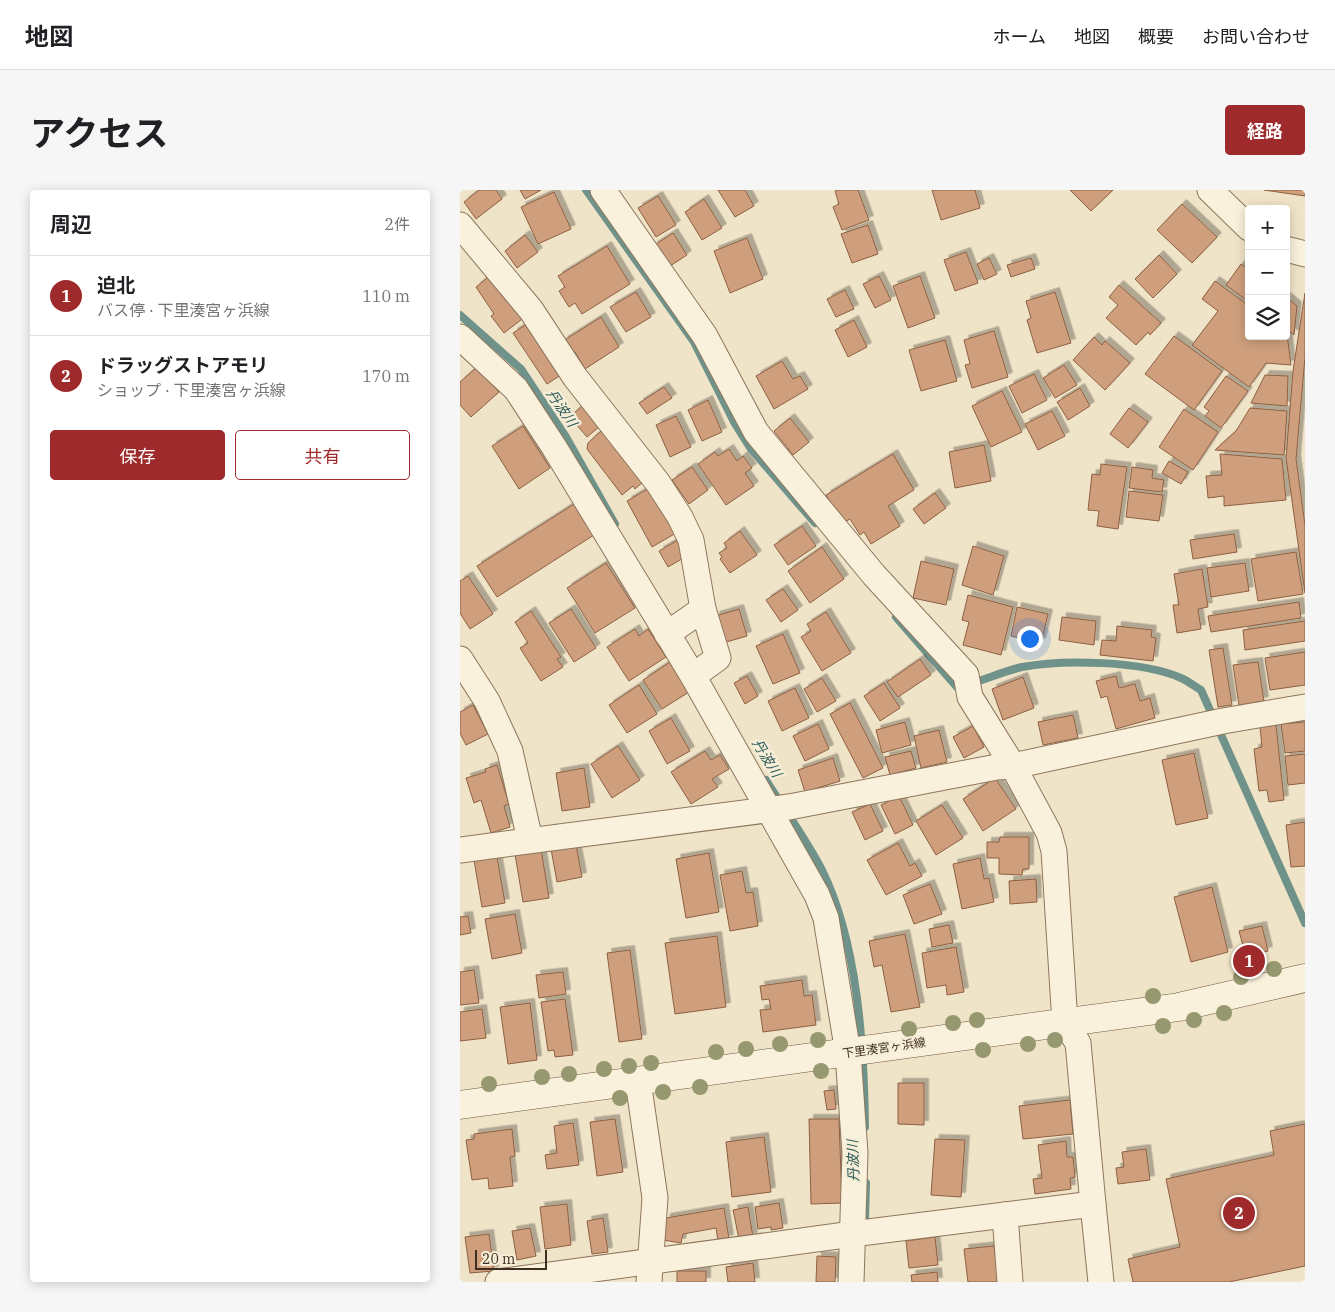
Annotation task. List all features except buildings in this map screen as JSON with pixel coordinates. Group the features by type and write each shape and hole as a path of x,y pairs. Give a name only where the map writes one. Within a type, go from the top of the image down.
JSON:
{"main road":[{"name":"下里湊宮ヶ浜線","path":"460,1105 1179,1007 1305,978"}],"street":[{"path":"603,190 705,336 756,432 968,686 1049,833 1054,851 1065,1023 1078,1043 1101,1282"},
{"path":"1210,190 1245,224"},
{"path":"460,225 531,310 575,378 658,483 680,518 691,540 703,609 718,658 693,676"},
{"path":"1290,250 1305,254"},
{"path":"460,337 516,389 554,447 693,676 779,808 817,895 826,918 848,1053 855,1153 864,1232 851,1282"},
{"path":"667,634 703,609"},
{"path":"460,658 487,700 510,751 530,840"},
{"path":"460,850 779,808 997,767 1012,766 1216,723 1305,707"},
{"path":"638,1081 655,1198 650,1272"},
{"path":"498,1282 650,1272 864,1232 1093,1204"},
{"path":"1005,1215 1010,1282"}],"waterway":[{"path":"586,190 694,342 734,422 751,449 815,523"},
{"name":"丹波川","path":"460,315 521,369 566,437 615,524"},
{"path":"896,617 957,687 1022,667 1039,664 1080,662 1125,665 1165,672 1184,679 1201,690 1305,923"},
{"name":"丹波川","path":"766,780 816,858 834,899 844,930 857,996 863,1063 865,1127"},
{"name":"丹波川","path":"865,1219 866,1183"}],"place":[{"name":"迫北","path":"1249,961"},
{"name":"ドラッグストアモリ","path":"1239,1213"}]}
